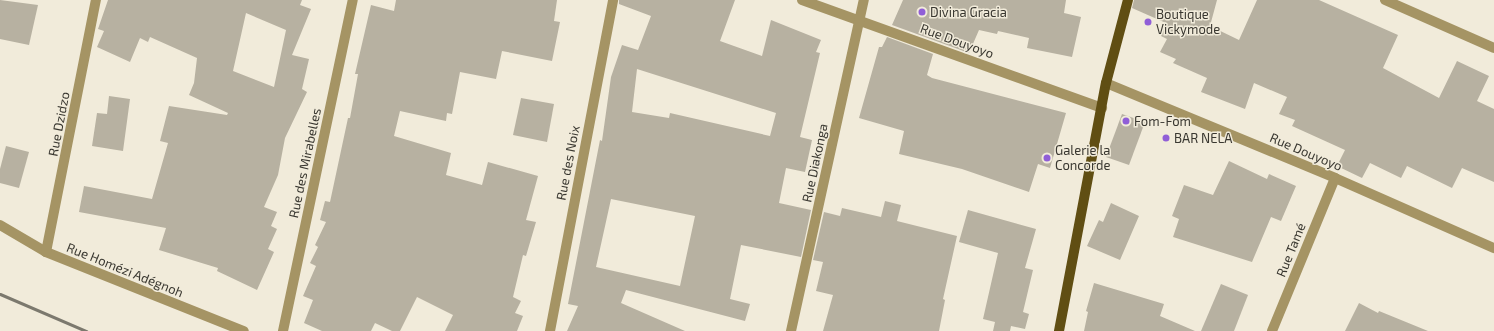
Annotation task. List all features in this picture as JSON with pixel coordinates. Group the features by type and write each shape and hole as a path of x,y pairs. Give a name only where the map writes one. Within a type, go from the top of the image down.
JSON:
{"main road":[{"path":"1059,331 1106,83 1128,0"}],"street":[{"name":"Rue Dzidzo","path":"46,252 96,0"},
{"name":"Rue des Mirabelles","path":"283,331 353,0"},
{"name":"Rue des Noix","path":"550,331 613,0"},
{"name":"Rue Douyoyo","path":"802,0 860,19 1102,108"},
{"name":"Rue Diakonga","path":"791,331 864,0"},
{"path":"1385,0 1494,48"},
{"name":"Rue Douyoyo","path":"1106,83 1335,178 1494,248"},
{"name":"Rue Tamé","path":"1272,331 1335,178"},
{"name":"Rue Homézi Adégnoh","path":"0,225 46,252 244,331"}],"building":[{"path":"0,0 38,5 29,45 0,39"},
{"path":"108,0 302,0 300,5 311,9 292,55 309,59 302,89 307,92 285,138 278,175 264,207 277,212 271,226 277,229 268,249 274,252 257,290 217,271 218,268 159,250 166,228 79,212 84,186 152,199 168,143 160,141 169,106 227,115 228,113 189,95 194,83 197,58 150,37 148,42 140,38 130,62 97,47 104,31 98,29","holes":["246,13 286,30 274,87 233,71"]},
{"path":"396,0 557,0 554,21 560,22 552,61 502,51 496,79 460,72 452,114 447,113 446,121 400,111 394,136 451,153 446,175 482,185 488,162 538,176 526,220 536,222 526,256 523,255 513,297 521,301 515,313 523,316 517,331 445,331 453,315 417,297 400,331 392,331 375,323 371,331 322,331 304,323 313,300 303,296 316,266 310,263 318,247 315,245 326,222 320,220 325,201 330,202 348,118 350,118 358,74 355,74 371,5 394,11"},
{"path":"619,0 735,0 720,41 762,56 771,20 821,40 816,52 820,53 800,137 812,140 805,172 786,168 779,203 811,210 801,257 741,245 730,299 750,304 745,321 626,290 621,303 685,331 567,331 578,306 568,304 600,140 602,141 611,77 622,45 638,50 651,16 619,4","holes":["637,69 776,113 770,136 670,113 669,118 632,112","611,199 695,216 680,286 596,267"]},
{"path":"903,0 1066,0 1064,13 1081,17 1072,57 1027,48 1029,38 998,31 997,34 979,30 969,53 892,25"},
{"path":"1134,0 1217,0 1210,26 1239,40 1257,0 1319,0 1398,35 1383,68 1439,98 1457,61 1489,76 1477,101 1494,109 1494,182 1462,168 1452,188 1407,166 1401,178 1370,163 1362,178 1337,166 1345,150 1292,126 1295,120 1279,114 1287,97 1254,83 1245,109 1201,92 1207,78 1173,63 1176,59 1160,52 1167,39 1161,36 1166,23 1132,8"},
{"path":"887,37 933,54 927,75 932,78 1066,113 1050,168 1038,164 1029,192 962,169 899,154 904,131 859,118 879,47 882,47"},
{"path":"109,96 130,99 123,151 92,146 97,113 107,114"},
{"path":"521,98 554,104 547,142 513,135"},
{"path":"1122,114 1145,122 1129,165 1106,157"},
{"path":"6,146 29,152 19,188 0,183 0,169"},
{"path":"1229,161 1267,179 1269,174 1296,186 1281,221 1271,217 1252,262 1173,237 1179,219 1172,216 1184,185 1213,195"},
{"path":"885,201 901,205 897,221 957,236 943,299 945,300 939,331 823,331 833,295 816,291 823,262 813,260 824,212 840,216 842,208 881,217"},
{"path":"1111,203 1139,216 1120,260 1087,246 1099,220 1103,222"},
{"path":"968,210 1036,229 1025,268 1033,270 1023,312 1029,314 1025,329 1011,326 1010,331 993,331 995,322 983,319 998,253 959,242"},
{"path":"1094,283 1164,304 1160,316 1195,331 1084,331 1088,312 1086,311"},
{"path":"1221,284 1248,295 1234,331 1201,331"},
{"path":"1359,303 1378,313 1379,311 1428,331 1345,331"}],"railway":[{"path":"0,294 86,331"}],"place":[{"name":"Divina Gracia","path":"922,12"},
{"name":"Boutique Vickymode","path":"1148,22"},
{"name":"Fom-Fom","path":"1126,121"},
{"name":"BAR NELA","path":"1166,138"},
{"name":"Galerie la Concorde","path":"1047,158"}]}
